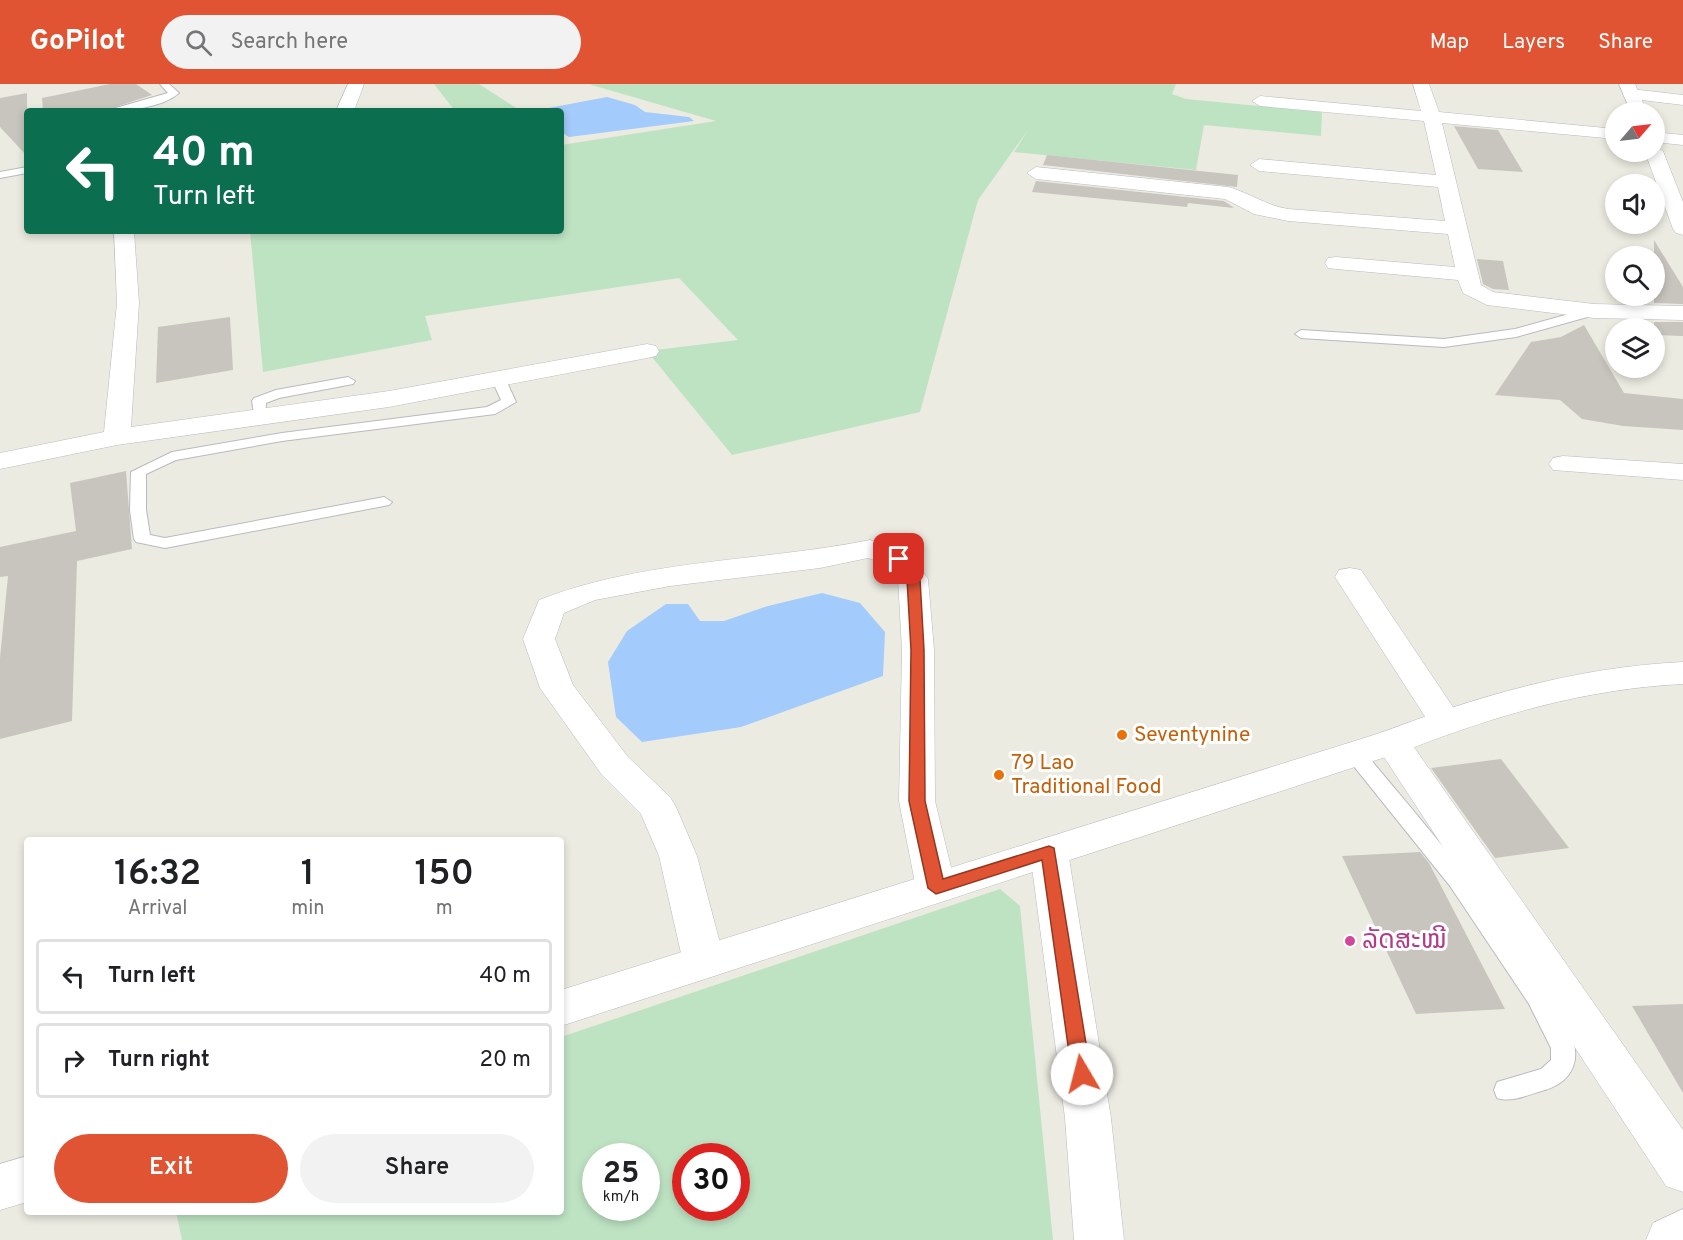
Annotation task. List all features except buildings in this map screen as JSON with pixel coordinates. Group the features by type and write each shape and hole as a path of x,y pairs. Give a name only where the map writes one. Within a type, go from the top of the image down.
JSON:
{"street":[{"path":"346,108 356,84"},
{"path":"1421,84 1432,118 1471,288 1487,298 1594,311 1683,313"},
{"path":"1629,89 1683,100"},
{"path":"1260,101 1605,133"},
{"path":"1665,138 1683,140"},
{"path":"1658,162 1683,229"},
{"path":"1259,165 1445,182"},
{"path":"1036,173 1228,193 1240,196 1261,210 1288,215 1456,228"},
{"path":"117,437 128,303 124,234"},
{"path":"1336,263 1466,274"},
{"path":"0,461 117,437 389,399 647,351"},
{"path":"1563,464 1683,472"},
{"path":"704,963 678,856 657,807 615,766 557,688 539,639 550,607 588,591 670,577 820,559 870,549 899,559 913,579 918,650 917,801 936,888"},
{"path":"1350,577 1445,721"},
{"path":"564,1007 1373,748 1445,721 1552,690 1623,677 1683,673"},
{"path":"1373,748 1683,1170"},
{"path":"1049,852 1088,1118 1099,1240"},
{"path":"0,1188 24,1180"},
{"path":"1671,1240 1683,1233"}],"lane":[{"path":"123,108 163,99 174,93 164,84"},
{"path":"0,176 24,171"},
{"path":"1301,334 1399,342 1444,343 1516,333 1594,311"},
{"path":"384,502 165,543 142,539 138,510 139,472 172,456 249,442 490,411 509,402 498,378"},
{"path":"260,416 259,401 267,397 348,381"},
{"path":"1373,748 1537,997 1563,1048 1563,1065 1548,1078 1506,1090"}],"green space":[{"path":"434,84 479,84 516,108 453,108"},
{"path":"588,84 1176,84 1172,94 1186,99 1322,112 1321,136 1204,125 1196,170 1014,152 1030,127 978,200 920,412 732,455 647,351 738,340 679,278 425,316 432,340 263,372 250,234 564,234 564,145 716,121"},
{"path":"1000,889 1020,906 1053,1240 182,1240 177,1215 564,1215 564,1036"}],"water":[{"path":"607,97 635,105 645,112 689,117 694,121 569,137 564,134 564,108 549,108"},
{"path":"822,593 860,603 885,632 883,676 741,727 642,742 616,717 608,662 627,631 666,604 688,604 700,621 724,621 768,606"}],"place":[{"name":"Seventynine","path":"1122,735"},
{"name":"79 Lao Traditional Food","path":"999,775"},
{"name":"ລັດສະໝີ","path":"1350,941"}],"route":[{"path":"899,559 913,579 918,650 917,801 936,888 1049,852 1082,1074"}]}
